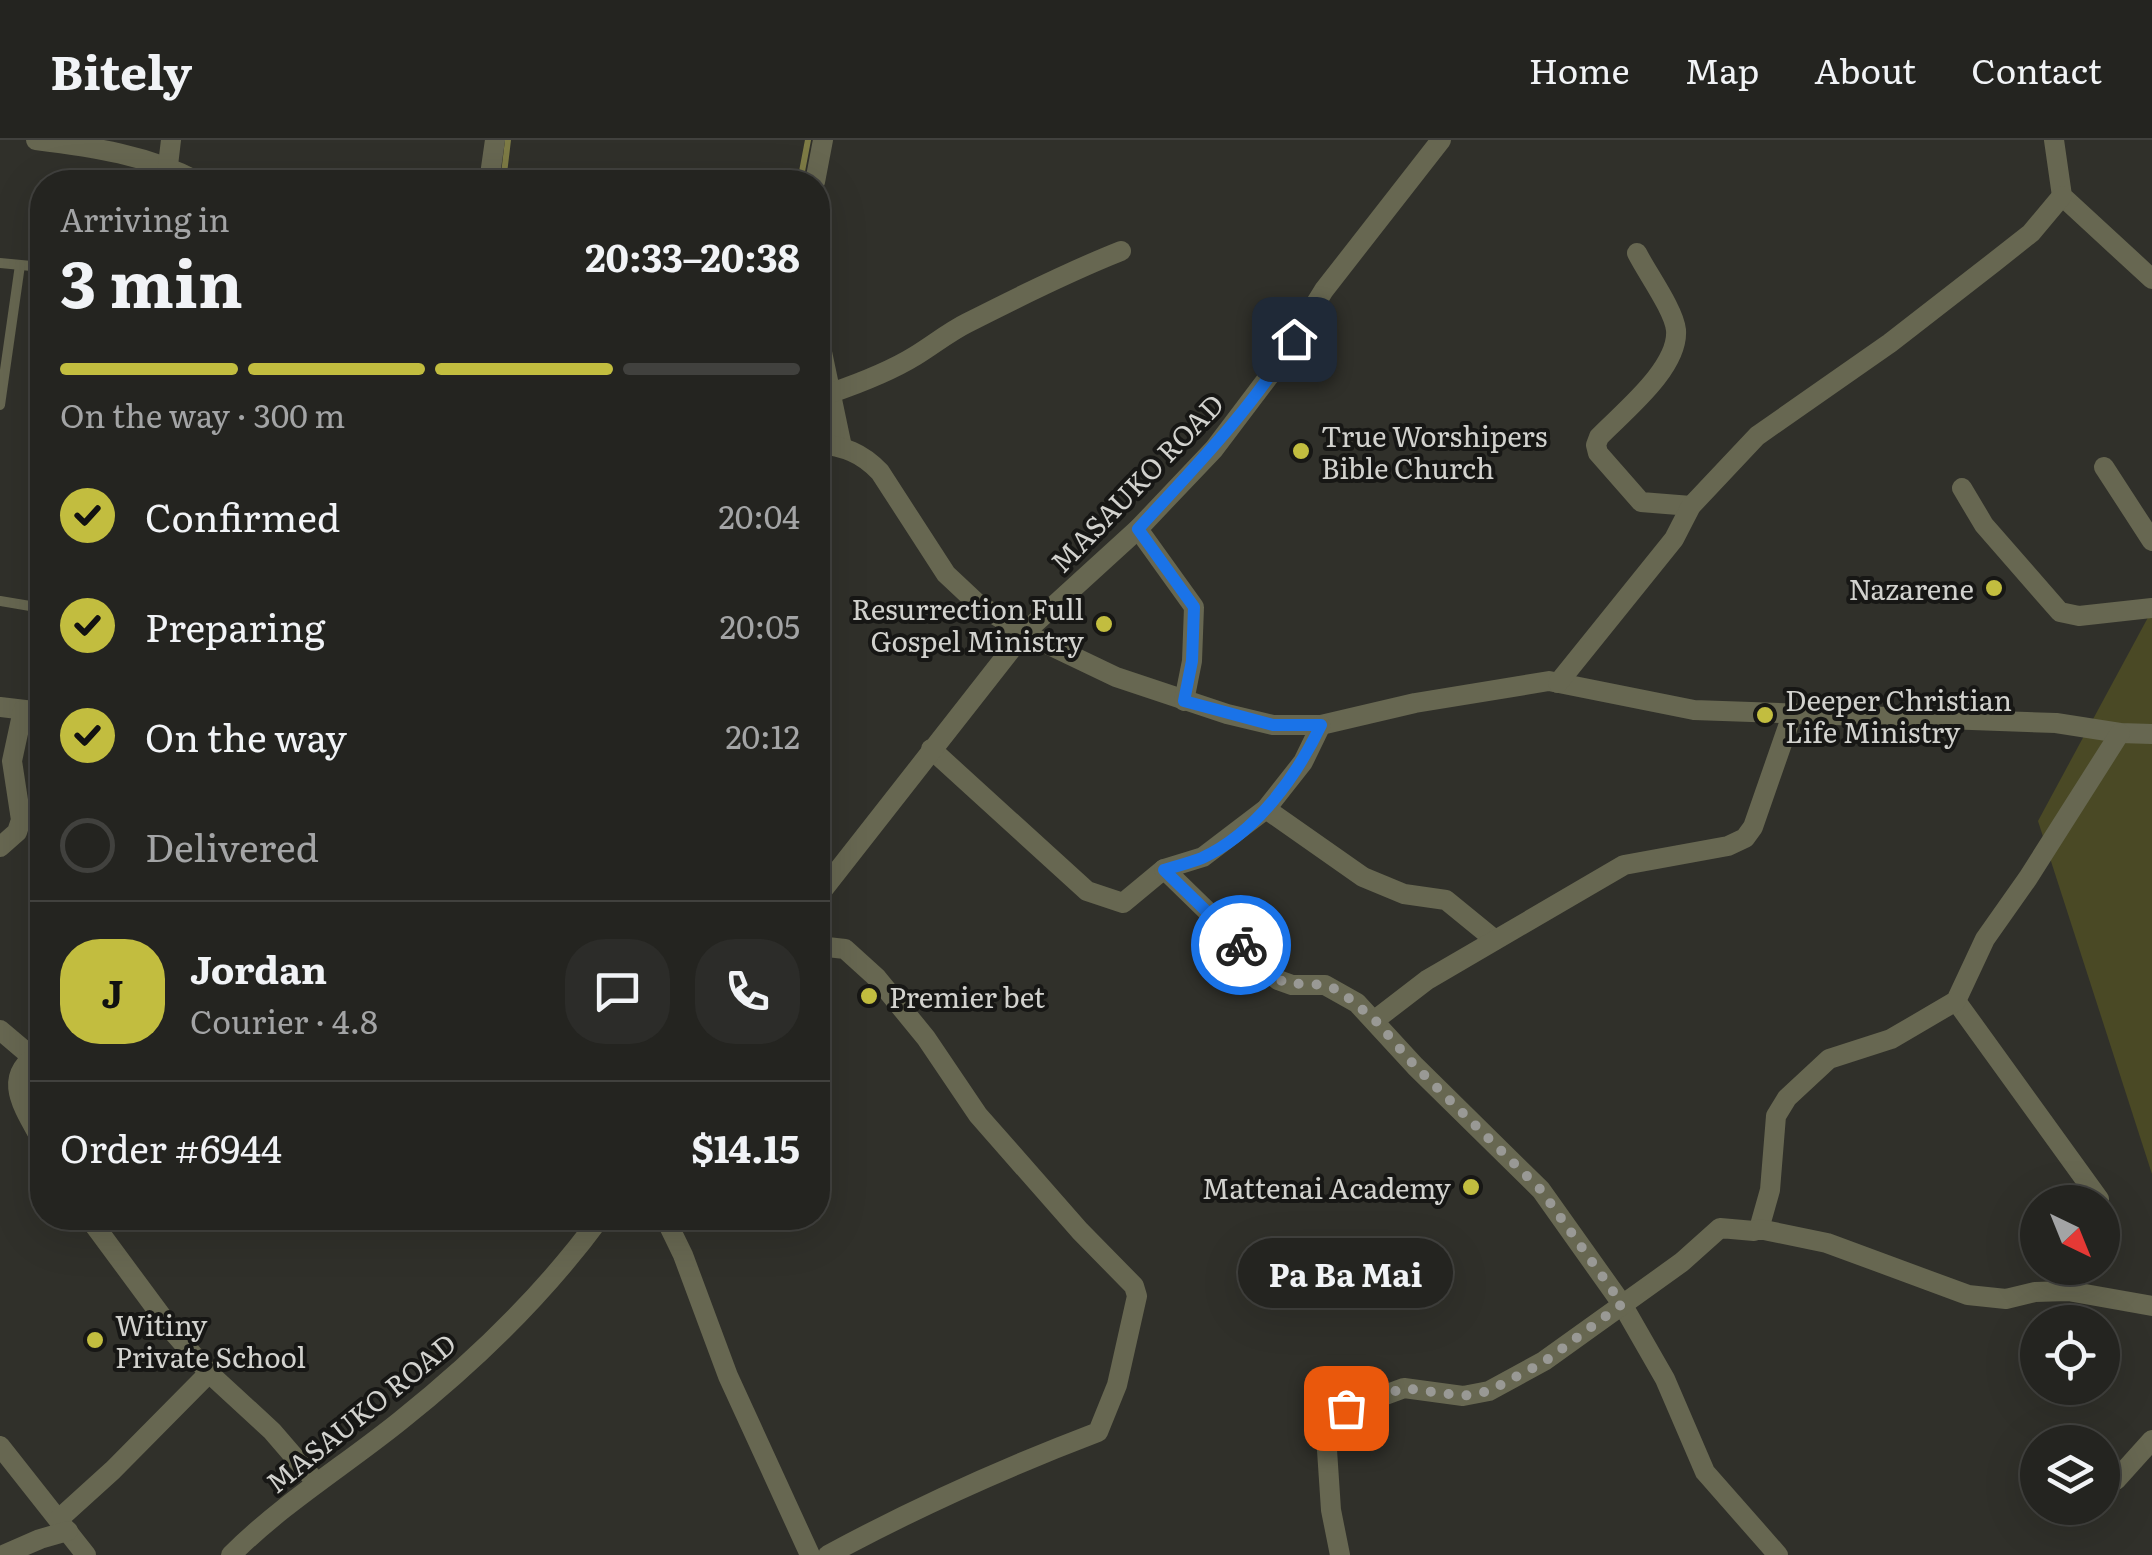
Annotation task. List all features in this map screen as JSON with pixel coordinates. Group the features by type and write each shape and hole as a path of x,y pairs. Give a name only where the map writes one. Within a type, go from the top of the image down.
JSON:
{"street":[{"path":"36,140 121,153 158,170"},
{"path":"168,170 172,140"},
{"path":"491,170 495,140"},
{"path":"818,170 824,140"},
{"name":"MASAUKO ROAD","path":"830,880 1024,633 1138,529 1214,448 1258,394 1324,290 1440,140"},
{"path":"2054,140 2062,196 2152,279"},
{"path":"1558,682 1674,539 1691,506 1757,436 1890,343 1994,263 2031,233 2062,196"},
{"path":"831,394 872,379 965,324 1011,304 1062,274 1121,252"},
{"path":"1636,253 1673,320 1675,340 1662,370 1599,437 1596,446 1641,502 1691,506"},
{"path":"830,389 842,447"},
{"path":"830,445 868,460 880,472 946,574 962,590 1024,633 1116,676 1184,701 1273,725 1321,725 1416,703 1558,682 1661,705 1792,715 2056,723 2152,734"},
{"path":"2104,468 2152,541"},
{"path":"1962,488 1984,524 2060,612 2078,616 2152,608"},
{"path":"1138,529 1194,607 1192,661 1184,701"},
{"path":"0,707 30,711"},
{"path":"1375,1020 1427,980 1624,865 1728,846 1744,838 1753,827 1792,715"},
{"path":"0,847 17,832 22,820 12,761 30,716"},
{"path":"931,749 1096,897 1123,904 1164,870 1202,857 1266,809 1303,762 1321,725"},
{"path":"1759,1228 1770,1190 1776,1116 1787,1098 1830,1059 1891,1038 1956,1001 1984,939 2028,878 2120,733"},
{"path":"1266,809 1362,877 1394,891 1446,900 1495,940"},
{"path":"1164,870 1278,980 1292,985 1325,985 1340,991 1375,1020 1415,1066 1541,1190 1622,1304 1665,1379 1705,1472 1778,1555"},
{"path":"828,1555 1005,1469 1098,1432 1111,1406 1138,1296 1134,1286 978,1115 926,1038 877,978 845,948 830,947"},
{"path":"1956,1001 2088,1185"},
{"path":"0,1030 30,1049"},
{"path":"30,1059 16,1068 12,1079 14,1092 30,1120"},
{"path":"1340,1555 1331,1510 1327,1450 1332,1422 1339,1412 1404,1388 1463,1396 1489,1391 1544,1362 1682,1262 1720,1228 1759,1228 1827,1244 1968,1295 2006,1299 2035,1292 2068,1291 2152,1306"},
{"path":"99,1230 174,1333 272,1431 316,1482"},
{"name":"MASAUKO ROAD","path":"230,1555 316,1482 432,1396 556,1271 590,1230"},
{"path":"671,1230 728,1376 810,1555"},
{"path":"3,1555 64,1525 210,1373"},
{"path":"2120,1476 2152,1440"},
{"path":"0,1446 86,1555"}],"lane":[{"path":"0,263 30,266"},
{"path":"0,405 20,265"},
{"path":"0,602 30,606"}],"shaded area":[{"path":"2152,610 2152,1174 2038,821"}],"waterway":[{"path":"504,170 508,140"},
{"path":"802,170 808,140"}],"way so far":[{"path":"1241,945 1278,980 1292,985 1325,985 1340,991 1375,1020 1415,1066 1541,1190 1622,1304 1544,1362 1489,1391 1463,1396 1404,1388 1346,1408"}],"place":[{"name":"True Worshipers Bible Church","path":"1301,451"},
{"name":"Nazarene","path":"1994,588"},
{"name":"Resurrection Full Gospel Ministry","path":"1104,624"},
{"name":"Deeper Christian Life Ministry","path":"1765,715"},
{"name":"Premier bet","path":"869,996"},
{"name":"Mattenai Academy","path":"1471,1187"},
{"name":"Witiny Private School","path":"95,1340"},
{"name":"Pa Ba Mai","path":"1346,1408"}],"route":[{"path":"1241,945 1164,870 1202,857 1266,809 1303,762 1321,725 1273,725 1184,701 1192,661 1194,607 1138,529 1214,448 1258,394 1294,339"}]}
